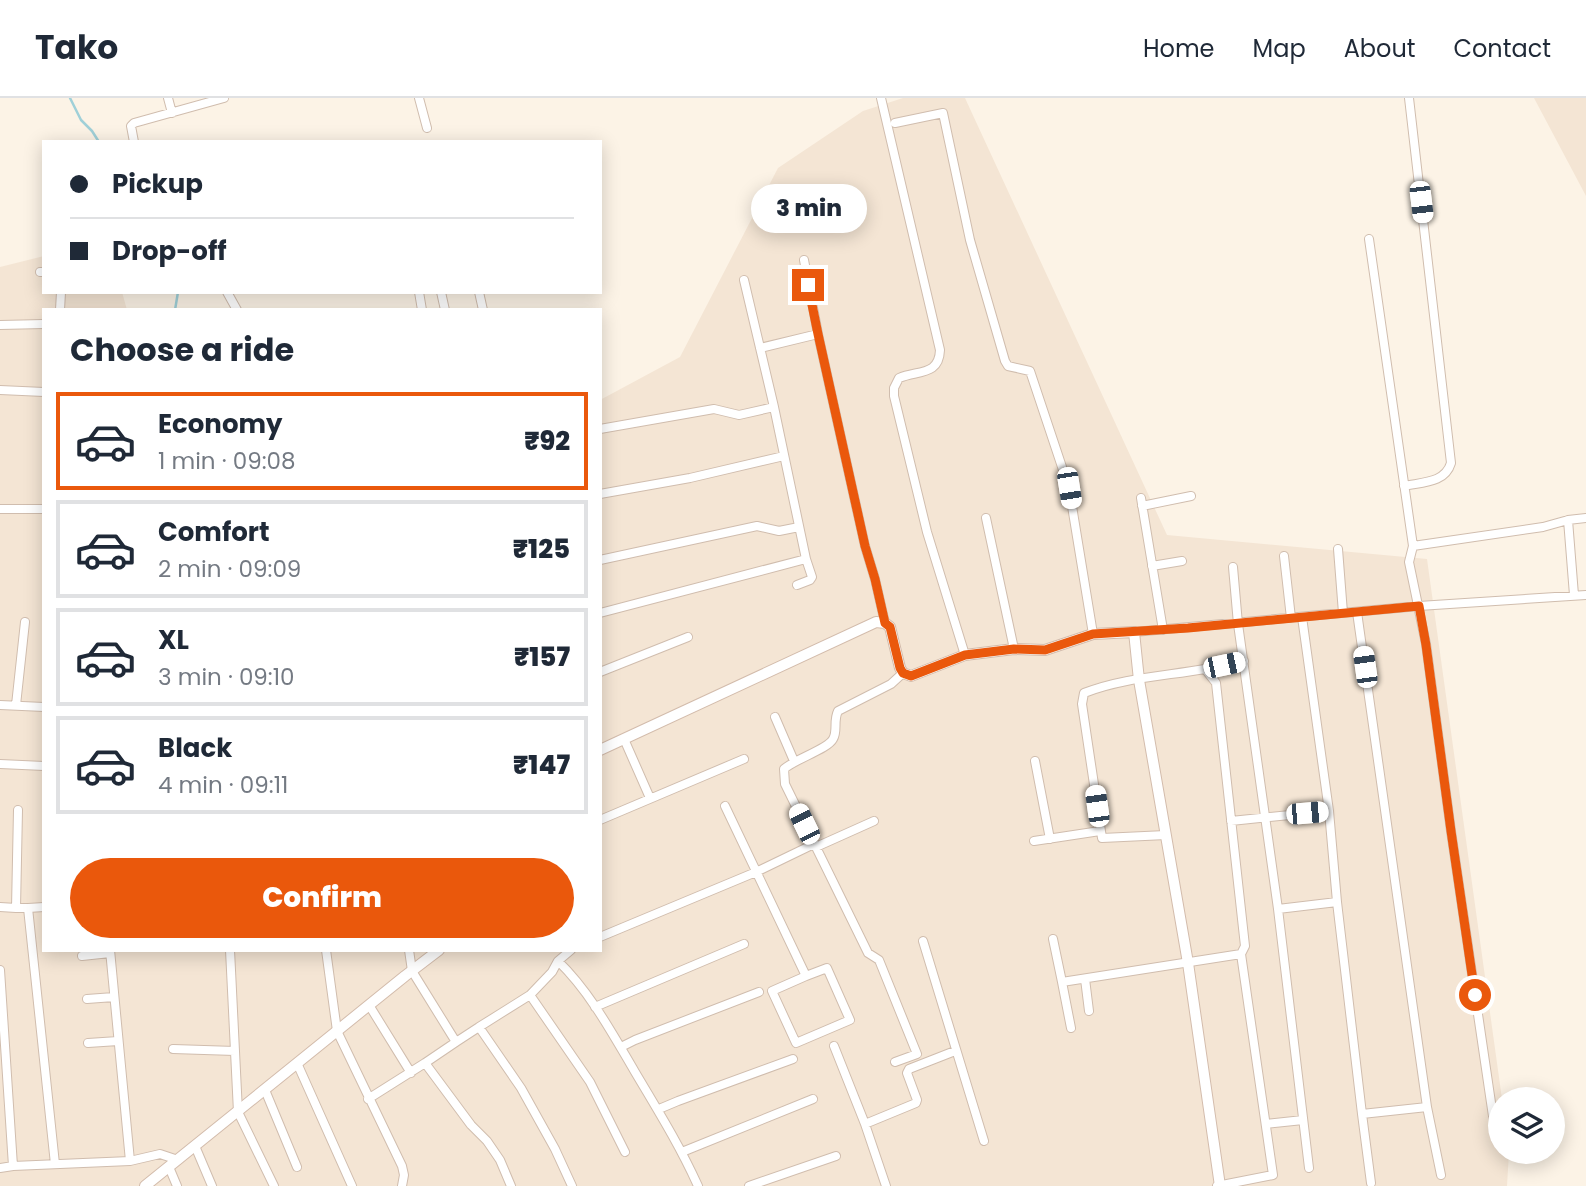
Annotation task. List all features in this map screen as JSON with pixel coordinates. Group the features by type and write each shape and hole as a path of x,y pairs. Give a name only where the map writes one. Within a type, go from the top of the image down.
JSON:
{"street":[{"path":"168,98 172,113"},
{"path":"134,140 131,126 134,123 224,98"},
{"path":"419,98 427,128"},
{"path":"881,98 940,350 938,363 934,368 899,378 894,388 894,396 927,532 965,655"},
{"path":"1404,486 1443,477 1451,463 1409,98"},
{"path":"895,123 943,113 970,240 1005,361 1008,366 1030,371 1069,488 1093,634"},
{"path":"1369,239 1413,545 1409,562 1426,645 1489,1087"},
{"path":"804,260 865,546 885,623"},
{"path":"744,280 812,577 797,585"},
{"path":"0,325 42,324"},
{"path":"760,348 818,334"},
{"path":"0,390 42,392"},
{"path":"602,429 714,409 739,415 774,407"},
{"path":"602,494 690,478 784,456"},
{"path":"1163,630 1142,502 1191,496"},
{"path":"0,509 42,509"},
{"path":"986,518 1014,649"},
{"path":"1413,545 1543,527 1586,518"},
{"path":"1568,520 1574,595"},
{"path":"602,560 757,526 779,531 799,527"},
{"path":"1338,549 1343,613"},
{"path":"1284,556 1291,618"},
{"path":"602,611 806,559"},
{"path":"1152,566 1182,561"},
{"path":"1233,566 1238,624 1278,909 1309,1168"},
{"path":"602,749 876,622 890,627 900,668 903,673 911,676 965,655 1014,649 1045,650 1093,634 1238,624 1419,606 1586,595"},
{"path":"1357,612 1427,1107 1441,1175"},
{"path":"1302,617 1329,811 1371,1183"},
{"path":"16,705 25,622"},
{"path":"1135,632 1139,680 1188,963 1219,1186 1273,1175 1241,954 1245,946 1216,682 1205,669"},
{"path":"602,671 688,637"},
{"path":"1166,835 1102,838 1082,704 1084,693 1096,688 1244,661"},
{"path":"895,1062 917,1054 879,960 868,953 785,784 784,769 794,761 831,743 835,735 834,719 838,711 891,684 903,673"},
{"path":"0,705 42,707"},
{"path":"775,717 794,761"},
{"path":"624,739 650,798"},
{"path":"602,819 744,759"},
{"path":"1035,761 1050,839"},
{"path":"0,764 42,766"},
{"path":"725,806 806,976"},
{"path":"16,908 18,810"},
{"path":"1231,821 1329,811"},
{"path":"602,936 874,821"},
{"path":"1034,841 1100,831"},
{"path":"1278,909 1338,902"},
{"path":"0,907 42,908"},
{"path":"28,908 55,1164"},
{"path":"1053,939 1071,1028"},
{"path":"923,941 984,1141"},
{"path":"595,1007 744,944"},
{"path":"82,956 110,952 130,1161"},
{"path":"230,952 238,1112 274,1186"},
{"path":"326,952 337,1031 402,1166 402,1186"},
{"path":"410,952 412,971 456,1042"},
{"path":"145,1186 436,952"},
{"path":"369,1099 530,995 552,972 558,961 570,952"},
{"path":"1062,982 1241,954"},
{"path":"558,961 571,974 621,1047 659,1109 698,1186"},
{"path":"827,968 850,1020 796,1043 772,991 806,976 827,968"},
{"path":"0,970 13,1166"},
{"path":"1085,979 1089,1011"},
{"path":"621,1047 759,992"},
{"path":"530,995 590,1082 625,1152"},
{"path":"87,999 114,997"},
{"path":"369,1005 411,1073"},
{"path":"479,1027 521,1088 572,1186"},
{"path":"88,1043 118,1041"},
{"path":"834,1046 886,1186"},
{"path":"173,1049 234,1051"},
{"path":"865,1124 916,1103 907,1073 909,1069 955,1051"},
{"path":"659,1109 793,1059"},
{"path":"297,1063 352,1186"},
{"path":"425,1063 500,1160 511,1186"},
{"path":"265,1090 297,1167"},
{"path":"682,1152 813,1099"},
{"path":"1362,1114 1427,1107"},
{"path":"1266,1125 1303,1120"},
{"path":"195,1146 212,1186"},
{"path":"0,1168 130,1161 160,1154 173,1163 177,1186"},
{"path":"749,1186 836,1156"}],"shaded area":[{"path":"903,98 965,98 1167,535 1427,559 1500,1087 1488,1087 1488,1164 1508,1164 1507,1186 0,1186 0,267 42,256 42,294 123,294 126,308 42,308 42,952 602,952 602,399 680,357 778,168 863,111"},
{"path":"1534,98 1586,98 1586,196"}],"waterway":[{"path":"70,98 81,120 98,140"},
{"path":"175,308 178,294"}],"route":[{"path":"808,285 865,546 885,623 890,627 903,673 911,676 965,655 1014,649 1045,650 1093,634 1188,628 1419,606 1475,995"}]}
